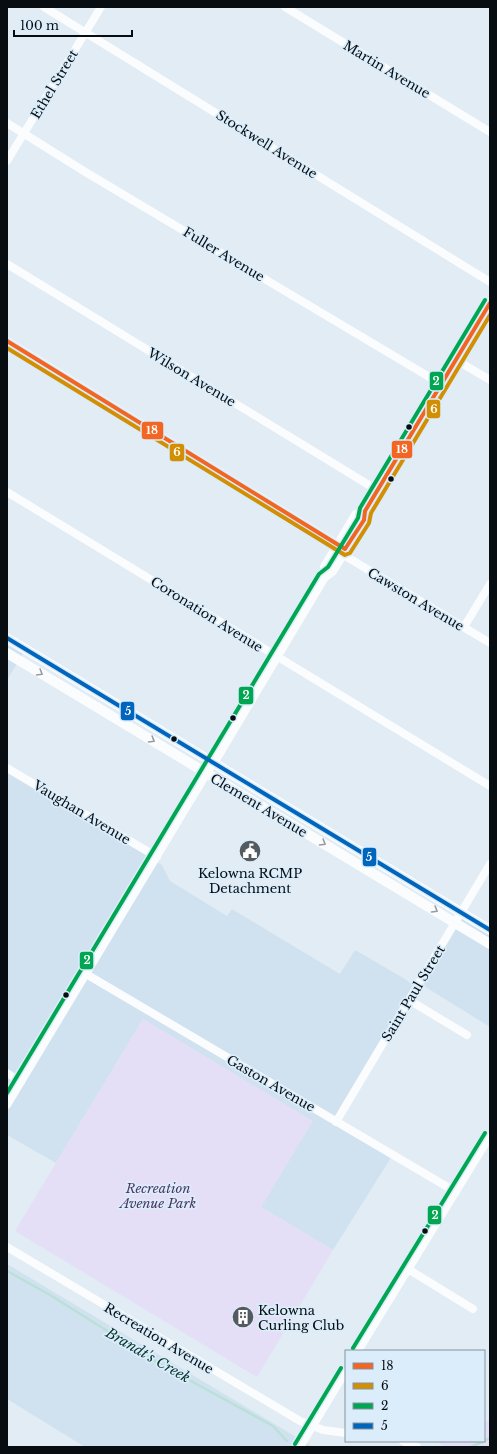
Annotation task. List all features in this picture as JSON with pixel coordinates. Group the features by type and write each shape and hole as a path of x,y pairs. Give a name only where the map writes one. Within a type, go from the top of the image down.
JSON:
{"main road":[{"path":"212,763 324,576 332,571 342,549 364,520 365,510 490,303"},
{"name":"Clement Avenue","path":"7,638 490,930"},
{"name":"Clement Avenue","path":"7,653 490,944"}],"street":[{"name":"Stockwell Avenue","path":"44,7 490,282"},
{"name":"Ethel Street","path":"7,161 101,7"},
{"name":"Martin Avenue","path":"285,7 490,132"},
{"name":"Fuller Avenue","path":"7,123 94,177 441,384"},
{"name":"Wilson Avenue","path":"7,264 377,490"},
{"name":"Cawston Avenue","path":"7,341 342,549 490,643"},
{"path":"456,360 490,380"},
{"name":"Coronation Avenue","path":"7,492 490,786"},
{"path":"464,627 490,584"},
{"path":"7,1105 212,763"},
{"name":"Vaughan Avenue","path":"7,768 157,857"},
{"name":"Saint Paul Street","path":"336,1122 490,864"},
{"name":"Gaston Avenue","path":"86,974 456,1192"},
{"path":"409,1000 467,1035"},
{"path":"7,1073 21,1082"},
{"path":"359,1350 490,1136"},
{"name":"Recreation Avenue","path":"7,1247 300,1421 312,1427 331,1432 345,1433"},
{"path":"408,1269 473,1309"},
{"path":"300,1447 345,1373"},
{"path":"405,1442 417,1447"}],"shaded area":[{"path":"7,645 23,654 7,680"},
{"path":"7,770 162,865 170,881 227,916 232,909 340,974 355,950 405,979 419,990 339,1122 392,1156 333,1250 261,1207 312,1121 143,1019 56,1163 7,1135"},
{"path":"461,912 490,930 490,1027 419,983"},
{"path":"7,1264 313,1447 85,1447 7,1399"}],"green space":[{"name":"Recreation Avenue Park","path":"143,1019 313,1121 261,1207 333,1250 257,1377 15,1231"},
{"path":"490,1420 490,1447 445,1447 437,1442 485,1442 485,1422"}],"waterway":[{"name":"Brandt's Creek","path":"7,1271 50,1295 160,1364 273,1426 287,1441"},
{"name":"Brandt's Creek","path":"485,1440 490,1438"},
{"name":"Brandt's Creek","path":"471,1447 482,1442"}],"transit line":[{"name":"2","path":"7,1093 319,574 328,567 358,518 360,508 485,300"},
{"name":"18","path":"7,341 345,549 364,520 365,511 490,303"},
{"name":"6","path":"7,348 345,555 350,553 369,523 371,513 490,315"},
{"name":"5","path":"7,638 490,930"},
{"name":"2","path":"353,1348 485,1133"},
{"name":"2","path":"295,1444 341,1368"}],"place":[{"name":"Kelowna RCMP Detachment","path":"250,851"},
{"name":"Kelowna Curling Club","path":"243,1317"}]}
